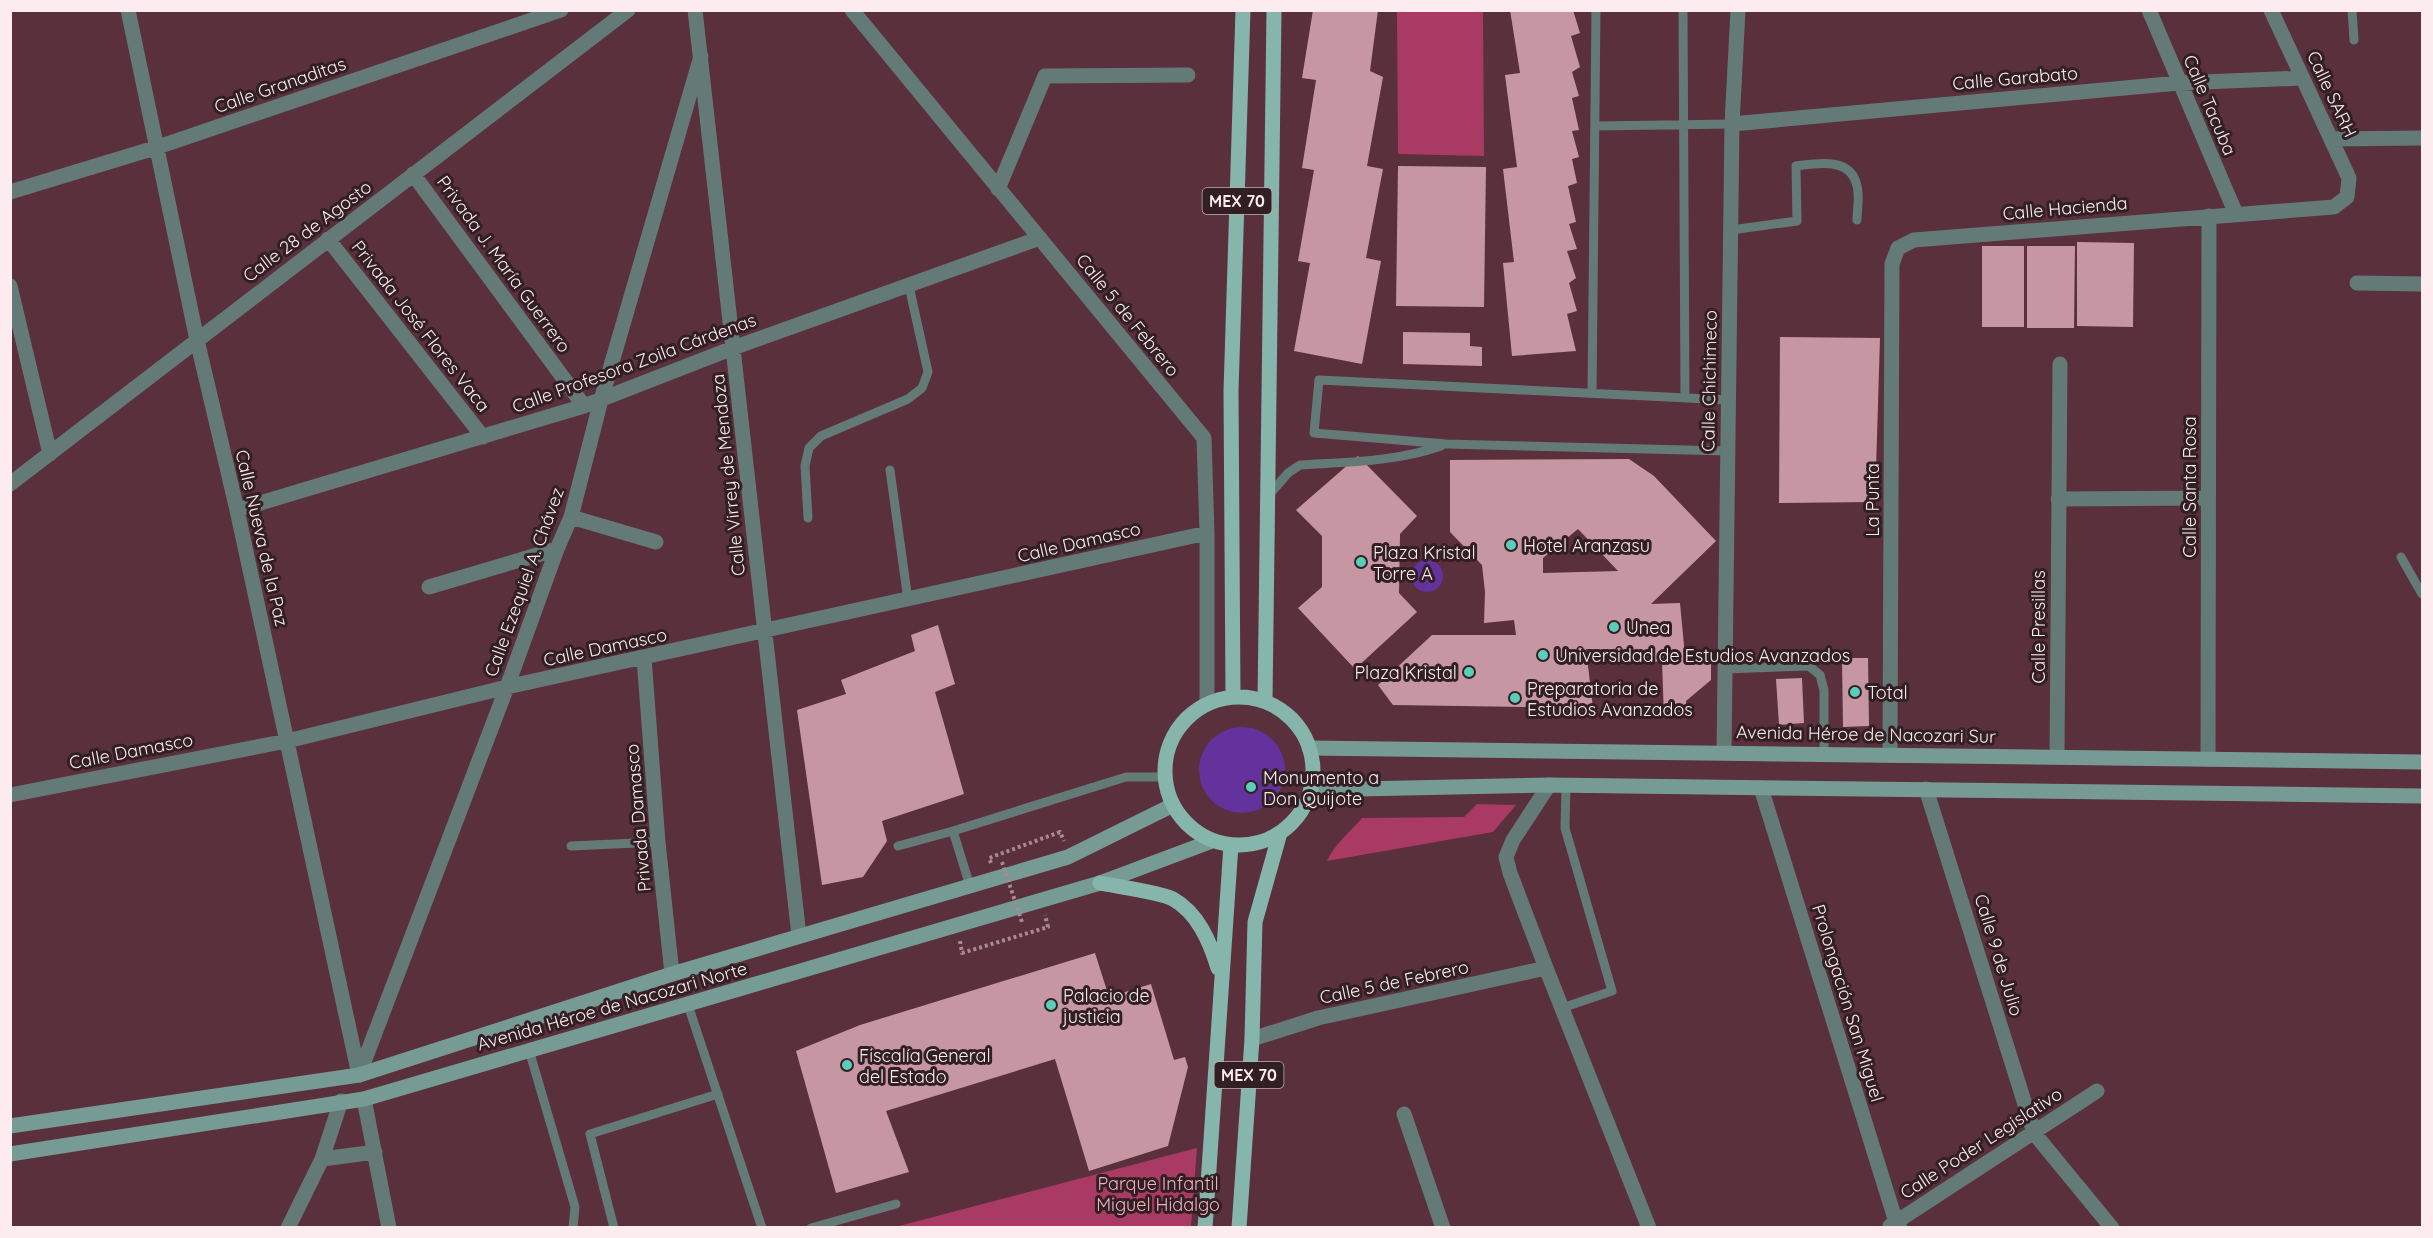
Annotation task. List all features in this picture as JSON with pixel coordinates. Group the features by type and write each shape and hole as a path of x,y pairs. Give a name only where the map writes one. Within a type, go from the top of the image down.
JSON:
{"main road":[{"name":"MEX 70","path":"1233,697 1231,391 1243,10"},
{"name":"MEX 70","path":"1265,701 1274,10"},
{"name":"MEX 70","path":"1233,697 1265,701 1278,708 1296,723 1309,748 1313,768 1310,794 1299,814 1281,833 1259,843 1231,845 1212,841 1191,829 1173,805 1165,777 1168,748 1185,720 1207,704 1233,697"},
{"name":"Avenida Héroe de Nacozari Sur","path":"1309,748 2422,762"},
{"path":"1310,794 1358,789 1549,784 2422,796"},
{"name":"Avenida Héroe de Nacozari Norte","path":"10,1126 359,1074 672,974 1068,857 1173,805"},
{"name":"MEX 70","path":"1239,1227 1251,1039 1255,922 1281,833"},
{"name":"Avenida Héroe de Nacozari Norte","path":"10,1154 364,1099 1100,883 1212,841"},
{"name":"MEX 70","path":"1205,1227 1231,845"},
{"path":"1100,883 1172,898 1197,921 1212,947 1221,977"}],"street":[{"name":"Calle Nueva de la Paz","path":"128,10 197,340 237,510 359,1074"},
{"name":"Calle Granaditas","path":"10,192 158,147 561,10"},
{"name":"Calle 28 de Agosto","path":"10,484 628,10"},
{"name":"Calle Virrey de Mendoza","path":"695,10 800,936"},
{"name":"Calle 5 de Febrero","path":"852,10 1204,438 1207,533 1207,704"},
{"name":"Calle Chichimeco","path":"1724,752 1732,124 1738,10"},
{"name":"Calle Tacuba","path":"2149,10 2236,214"},
{"name":"Calle SARH","path":"2271,10 2349,178 2347,196"},
{"name":"Calle Ezequiel A. Chávez","path":"359,1074 571,517 601,400 700,56"},
{"path":"998,189 1045,76 1188,75"},
{"name":"Calle Garabato","path":"1732,124 2179,83 2302,78"},
{"path":"2331,139 2422,138"},
{"name":"Privada J. María Guerrero","path":"413,174 584,406"},
{"name":"Calle Hacienda","path":"1899,248 1914,240 2334,207 2347,196"},
{"name":"Calle Santa Rosa","path":"2208,759 2209,216"},
{"name":"Calle Profesora Zoila Cárdenas","path":"237,510 584,406 733,348 1040,238"},
{"name":"Privada José Flores Vaca","path":"328,239 483,437"},
{"name":"La Punta","path":"1890,754 1892,264 1899,248"},
{"path":"2357,283 2422,284"},
{"path":"10,286 50,454"},
{"name":"Calle Presillas","path":"2057,756 2060,364"},
{"path":"2058,500 2208,498"},
{"path":"571,517 656,542"},
{"name":"Calle Damasco","path":"10,795 287,741 507,687 1207,533"},
{"path":"429,587 557,549"},
{"name":"Privada Damasco","path":"644,658 658,842 672,974"},
{"path":"1549,784 1513,840 1506,857 1546,969 1649,1227"},
{"name":"Prolongación San Miguel","path":"1761,788 1894,1226"},
{"name":"Calle 9 de Julio","path":"1926,789 2034,1133"},
{"name":"Calle 5 de Febrero","path":"1251,1039 1318,1018 1546,969"},
{"name":"Calle Poder Legislativo","path":"1894,1226 2097,1091"},
{"path":"364,1099 389,1227"},
{"path":"288,1227 322,1159 341,1101"},
{"path":"1404,1114 1443,1227"},
{"path":"2034,1133 2112,1227"},
{"path":"322,1159 375,1152"}],"lane":[{"path":"1592,393 1596,10"},
{"path":"1683,10 1685,398"},
{"path":"2352,10 2354,40"},
{"path":"1595,126 1732,124"},
{"path":"1731,230 1797,221 1796,166 1819,163 1834,163 1848,170 1857,185 1857,220"},
{"path":"808,518 805,466 809,448 821,436 908,399 922,388 928,372 909,286"},
{"path":"1728,400 1318,380 1314,433 1446,444 1728,451"},
{"path":"1267,497 1288,473 1300,465 1394,459 1415,455 1446,444"},
{"path":"890,470 908,600"},
{"path":"2402,557 2422,594"},
{"path":"1725,669 1809,666 1820,675 1824,690 1824,753"},
{"path":"898,846 1126,777 1165,777"},
{"path":"1562,1008 1612,991 1565,828 1566,785"},
{"path":"953,831 970,886"},
{"path":"572,846 658,842"},
{"path":"688,1005 762,1227"},
{"path":"529,1050 575,1207 573,1227"},
{"path":"614,1227 590,1134 718,1094"},
{"path":"811,1227 896,1204"}],"path":[{"path":"1002,862 1022,922 1012,925"},
{"path":"970,938 959,942 962,953 1048,927 1040,900"}],"green space":[{"path":"1397,11 1483,11 1484,156 1398,154"},
{"path":"1477,804 1516,805 1493,832 1327,861 1338,844 1362,818 1464,817"},
{"name":"Parque Infantil Miguel Hidalgo","path":"1197,1148 1191,1227 895,1227"}],"shaded area":[{"path":"1427,560 1438,565 1443,576 1438,587 1427,592 1416,587 1411,576 1416,565"},
{"path":"1234,727 1250,727 1273,739 1282,753 1285,770 1282,787 1273,801 1250,813 1234,813 1218,806 1206,794 1199,778 1199,762 1206,746 1218,734"}],"building":[{"path":"1313,10 1378,10 1370,71 1383,77 1367,166 1383,169 1366,258 1381,261 1362,364 1294,351 1310,263 1298,261 1314,170 1302,168 1316,80 1302,78"},
{"path":"1510,10 1573,10 1580,33 1571,36 1580,67 1572,72 1579,96 1572,98 1579,130 1572,131 1579,157 1572,159 1577,183 1568,186 1576,222 1569,224 1577,249 1567,251 1576,278 1569,283 1577,311 1567,314 1576,351 1512,356 1503,263 1514,262 1503,169 1517,167 1505,75 1520,73"},
{"path":"1398,166 1486,167 1484,307 1396,306"},
{"path":"2077,242 2134,243 2133,327 2077,326"},
{"path":"1982,246 2024,246 2024,327 1982,327"},
{"path":"2027,246 2075,246 2074,328 2027,328"},
{"path":"1403,332 1470,333 1470,346 1482,347 1482,366 1403,364"},
{"path":"1780,337 1880,338 1875,502 1779,503"},
{"name":"Plaza Kristal Torre A","path":"1358,456 1417,516 1400,534 1399,593 1417,612 1355,669 1298,608 1322,587 1322,536 1296,510"},
{"path":"1629,459 1654,476 1716,541 1651,604 1680,603 1685,656 1711,656 1711,680 1686,701 1687,711 1664,718 1662,661 1644,663 1644,650 1586,649 1593,708 1393,705 1378,685 1432,635 1516,635 1514,620 1484,623 1485,592 1482,565 1450,532 1450,460","holes":["1578,529 1618,571 1543,573 1543,558"]},
{"path":"938,625 955,684 935,692 964,794 882,821 887,841 863,877 822,885 797,710 846,694 841,680 915,651 911,635"},
{"name":"Total","path":"1842,658 1868,658 1869,726 1843,727"},
{"path":"1802,678 1804,723 1779,725 1776,679"},
{"path":"1095,953 1109,997 1151,984 1174,1060 1185,1057 1188,1067 1168,1146 1089,1171 1055,1059 886,1111 909,1172 836,1193 796,1051 860,1025"}],"place":[{"name":"Hotel Aranzasu","path":"1511,545"},
{"name":"Plaza Kristal Torre A","path":"1361,562"},
{"name":"Unea","path":"1614,627"},
{"name":"Universidad de Estudios Avanzados","path":"1543,655"},
{"name":"Plaza Kristal","path":"1469,672"},
{"name":"Total","path":"1855,692"},
{"name":"Preparatoria de Estudios Avanzados","path":"1515,698"},
{"name":"Monumento a Don Quijote","path":"1251,787"},
{"name":"Palacio de justicia","path":"1051,1005"},
{"name":"Fiscalía General del Estado","path":"847,1065"}]}
